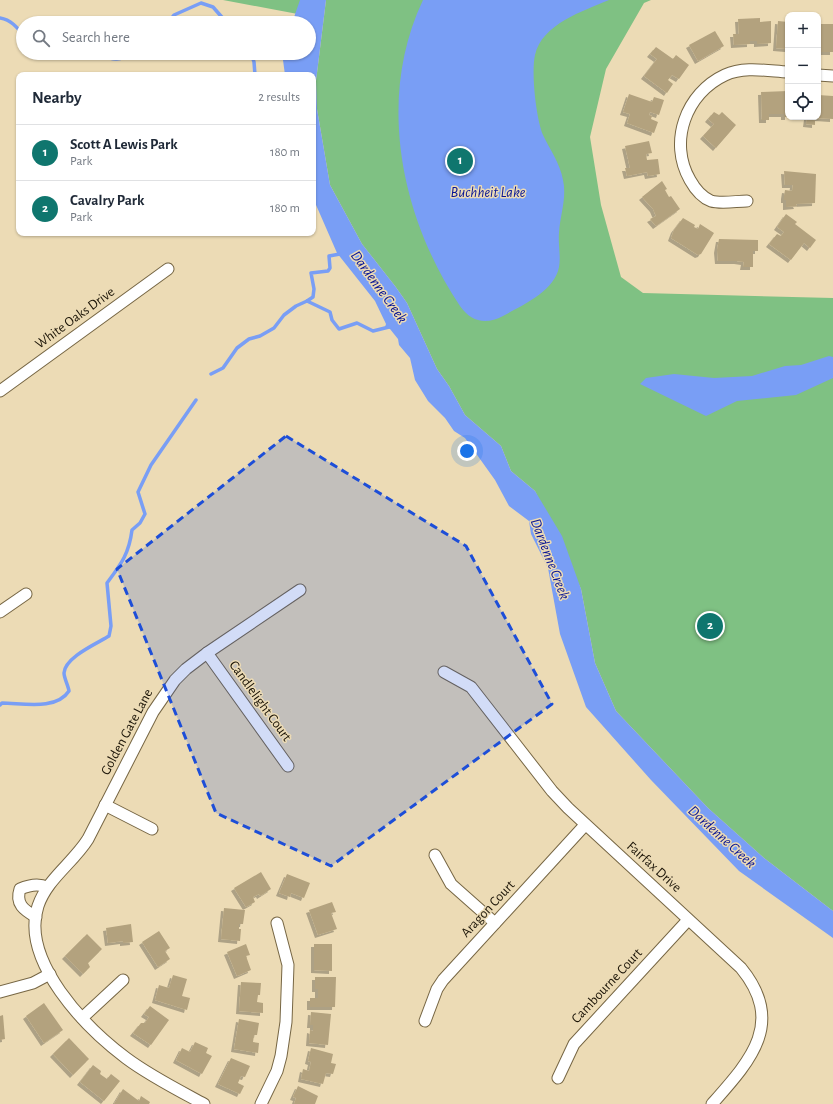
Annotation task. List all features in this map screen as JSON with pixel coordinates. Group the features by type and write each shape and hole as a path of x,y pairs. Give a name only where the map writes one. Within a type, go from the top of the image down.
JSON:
{"street":[{"path":"747,201 712,201 702,196 694,186 687,174 680,144 687,113 697,96 711,83 726,75 739,70 785,72"},
{"path":"821,75 833,76"},
{"name":"White Oaks Drive","path":"0,391 168,269"},
{"name":"Golden Gate Lane","path":"204,1104 157,1078 127,1059 100,1037 82,1018 50,974 36,944 36,917 38,906 47,887 81,850 159,700 186,669 300,590"},
{"path":"0,612 26,594"},
{"name":"Candlelight Court","path":"207,653 288,766"},
{"name":"Fairfax Drive","path":"444,672 470,687 552,791 585,825 746,974 759,1000 762,1016 761,1032 753,1053 739,1073 712,1104"},
{"path":"105,805 152,829"},
{"name":"Aragon Court","path":"425,1021 437,989 443,980 585,825"},
{"path":"435,855 451,884 495,924"},
{"path":"36,917 20,905 18,897 20,889 41,884 47,887"},
{"name":"Cambourne Court","path":"558,1078 574,1044 688,920"},
{"path":"261,1104 277,1071 282,1056 286,1028 288,965 278,923"},
{"path":"0,992 33,983 50,974"},
{"path":"82,1018 123,980"}],"highlighted area":[{"path":"286,436 466,546 552,704 331,866 216,813 117,569"}],"green space":[{"path":"223,0 310,0 303,15"},
{"path":"326,0 651,0 644,3 606,69 590,137 601,205 621,277 643,293 833,298 833,911 764,858 708,808 616,711 595,663 581,589 535,491 511,471 501,446 465,415 449,386 437,369 407,303 362,244 330,185 317,109 316,81"}],"water":[{"path":"300,0 326,0 316,81 316,72 285,72 283,60 316,60 316,16 294,16"},
{"name":"Buchheit Lake","path":"423,0 609,0 576,14 555,27 539,44 535,55 534,83 538,118 543,135 560,168 564,187 564,200 559,233 559,267 556,276 551,283 536,297 497,319 485,321 474,319 469,316 460,306 440,272 423,235 410,197 402,157 398,117 401,77 409,38"},
{"name":"Dardenne Creek","path":"316,81 317,109 330,185 362,244 407,303 437,369 449,386 465,415 501,446 511,471 535,491 562,536 581,589 595,663 616,711 708,808 764,858 833,911 833,938 739,871 651,780 586,707 560,634 548,568 531,534 529,521 509,506 495,480 465,438 454,431 445,418 428,401 415,380 410,358 399,345 398,339 390,329 385,327 386,324 375,301 337,253 316,205"},
{"path":"829,356 833,357 833,378 796,395 737,401 706,416 640,384 646,378 674,374 714,378 752,376 785,366 801,365"}],"building":[{"path":"760,18 760,22 771,21 771,43 757,44 757,41 750,41 750,44 734,45 733,34 739,34 738,19"},
{"path":"778,21 785,22 785,49 776,48"},
{"path":"821,24 833,24 833,52 821,52"},
{"path":"715,31 724,46 698,61 689,45"},
{"path":"656,47 673,59 676,55 689,65 679,79 672,75 668,80 673,84 667,93 644,76 657,59 650,54"},
{"path":"785,91 785,117 784,114 769,114 769,120 762,120 761,92"},
{"path":"629,94 652,102 654,97 664,100 659,115 650,112 649,115 652,116 651,119 658,122 654,133 627,123 630,114 623,112"},
{"path":"821,95 833,96 833,119 821,118"},
{"path":"714,112 719,115 722,112 736,125 716,148 703,136 714,124 708,119"},
{"path":"807,120 815,120 815,125 806,124"},
{"path":"649,141 652,153 646,154 647,160 658,159 660,174 648,176 647,172 627,176 625,168 630,168 625,146"},
{"path":"784,171 816,174 815,203 796,204 797,206 786,207 786,200 784,200 785,190 792,191 793,185 785,185"},
{"path":"662,181 667,189 665,190 669,197 671,196 680,209 656,226 650,219 656,216 653,209 642,197"},
{"path":"786,214 797,222 795,224 816,240 810,248 804,243 791,260 769,244 777,234 781,236 784,232 777,227"},
{"path":"683,218 695,225 694,227 698,229 700,224 714,233 701,254 698,255 671,238 674,230"},
{"path":"719,239 758,240 758,251 753,251 753,267 743,267 744,262 718,261 717,250"},
{"path":"261,872 271,889 260,896 259,894 253,897 255,902 246,907 234,888"},
{"path":"287,874 310,883 304,898 291,893 290,897 279,893"},
{"path":"332,902 336,912 331,913 337,929 318,935 309,910"},
{"path":"224,908 245,910 243,924 239,924 239,929 241,929 240,941 221,939"},
{"path":"131,924 133,942 123,943 123,941 108,943 106,928"},
{"path":"159,931 170,948 165,951 170,959 158,967 142,942"},
{"path":"87,934 102,949 88,963 90,967 83,974 65,956"},
{"path":"246,944 250,955 246,956 251,970 237,976 227,952"},
{"path":"314,944 332,944 332,971 314,970"},
{"path":"173,975 187,979 182,996 190,998 187,1010 155,1000 159,985 169,988"},
{"path":"315,977 336,977 335,1007 310,1007 310,998 318,998 318,989 315,989"},
{"path":"241,982 261,983 260,995 258,995 257,1002 263,1003 263,1013 239,1011"},
{"path":"44,1003 63,1030 44,1043 26,1016"},
{"path":"150,1006 169,1020 151,1045 133,1033 141,1023 145,1023 149,1017 144,1014"},
{"path":"311,1012 331,1014 328,1045 309,1043 310,1030 313,1031 313,1025 310,1025"},
{"path":"3,1015 5,1039 0,1040 0,1016"},
{"path":"239,1019 259,1023 257,1035 254,1035 253,1042 259,1043 258,1053 234,1049"},
{"path":"69,1038 89,1059 73,1075 53,1054"},
{"path":"195,1042 208,1048 206,1053 212,1056 202,1074 176,1060 182,1048 190,1052"},
{"path":"311,1048 333,1054 331,1063 336,1064 333,1074 326,1073 323,1084 301,1079 303,1069 309,1071 311,1062 308,1061"},
{"path":"231,1058 250,1066 245,1077 241,1076 238,1083 244,1086 240,1094 218,1084"},
{"path":"93,1065 101,1071 100,1074 107,1079 111,1074 120,1081 104,1101 80,1082"},
{"path":"298,1086 318,1096 315,1104 294,1104 296,1098 293,1097"},
{"path":"123,1089 139,1101 141,1096 150,1102 149,1104 114,1104"}],"waterway":[{"path":"173,16 201,3 213,7 221,16"},
{"path":"0,18 7,20 16,27"},
{"path":"253,60 255,72"},
{"path":"307,301 313,297 314,289 311,273 328,271 330,268 329,256 340,254"},
{"name":"Dardenne Creek","path":"211,374 223,368 237,348 249,339 260,336 274,328 284,315 296,306 307,301 330,312 332,320 339,329 357,323 373,331 389,327"},
{"path":"0,705 2,703 47,704 63,697 69,691 64,673 70,661 83,651 109,636 111,626 107,583 124,558 129,546 132,530 140,523 145,514 138,492 151,465 196,400"}],"place":[{"name":"Scott A Lewis Park","path":"460,161"},
{"name":"Cavalry Park","path":"710,626"}]}
